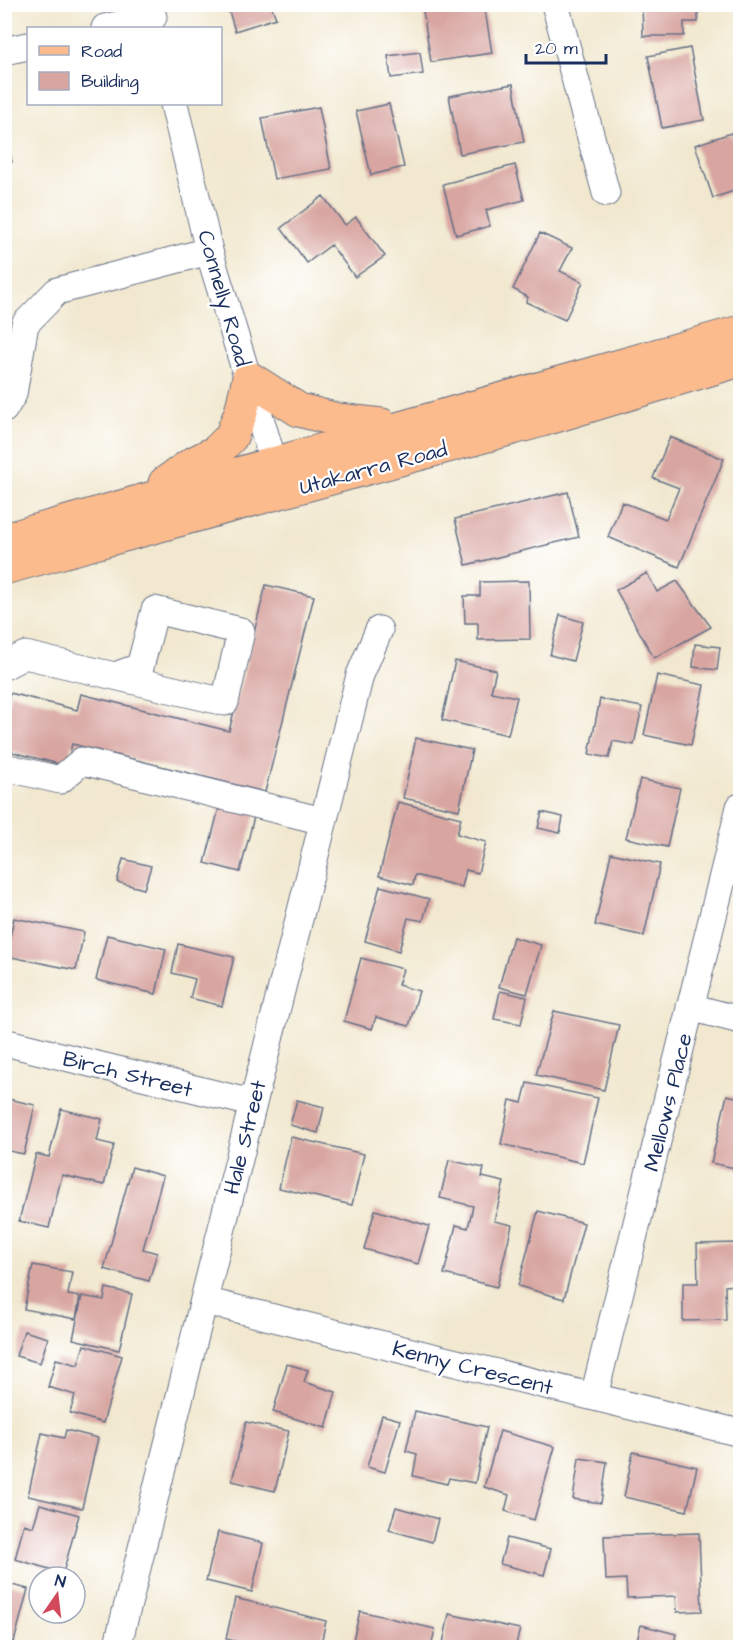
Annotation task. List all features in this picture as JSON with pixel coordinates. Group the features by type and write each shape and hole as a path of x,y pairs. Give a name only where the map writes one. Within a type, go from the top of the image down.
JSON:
{"main road":[{"name":"Utakarra Road","path":"279,477 399,427 741,332"},
{"name":"Utakarra Road","path":"4,540 138,516 279,477 542,420 741,360"},
{"path":"4,582 104,553 138,516 192,464 216,452 231,437 241,412 249,378 279,399 315,416 399,427"},
{"name":"Utakarra Road","path":"4,568 138,516"}],"street":[{"path":"555,4 606,193"},
{"path":"109,27 153,17"},
{"path":"4,51 27,46"},
{"name":"Connelly Road","path":"174,105 209,251 279,477"},
{"path":"4,409 13,394 25,324 57,291 209,251"},
{"path":"4,666 26,655 225,702 241,631 155,610 140,667 118,675"},
{"name":"Hale Street","path":"117,1647 360,675 379,630"},
{"path":"4,767 60,780 82,761 323,821"},
{"name":"Mellows Place","path":"594,1396 741,807"},
{"path":"690,1007 741,1020"},
{"name":"Birch Street","path":"4,1042 252,1103"},
{"name":"Kenny Crescent","path":"205,1301 741,1433"}],"building":[{"path":"484,4 492,53 431,62 423,11"},
{"path":"642,4 698,4 698,22 684,22 684,36 643,36"},
{"path":"227,5 271,5 276,18 235,31"},
{"path":"690,48 704,120 662,128 648,56"},
{"path":"420,52 423,74 391,78 388,56"},
{"path":"513,84 524,142 460,154 449,96"},
{"path":"389,104 404,167 371,175 356,111"},
{"path":"319,107 331,169 274,179 262,118"},
{"path":"4,130 12,162 4,164"},
{"path":"731,133 740,161 740,189 713,198 695,145"},
{"path":"515,165 524,200 486,210 490,226 456,235 443,184"},
{"path":"323,196 345,225 356,217 385,256 355,277 331,245 307,263 281,228"},
{"path":"540,233 572,248 560,271 583,282 565,320 526,302 528,297 513,289"},
{"path":"670,437 724,459 679,567 608,537 622,502 666,519 679,488 653,478"},
{"path":"568,492 579,537 466,565 455,519"},
{"path":"647,573 657,592 677,581 711,627 654,658 616,590"},
{"path":"529,581 530,639 478,640 478,623 465,623 464,596 480,596 480,582"},
{"path":"266,585 314,596 265,792 72,744 67,766 4,750 4,715 10,693 77,710 81,694 229,731"},
{"path":"560,615 583,622 573,661 550,655"},
{"path":"695,644 720,647 717,670 693,667"},
{"path":"455,661 496,670 491,692 517,697 508,735 442,720"},
{"path":"657,675 704,685 691,745 644,735"},
{"path":"600,699 642,707 634,745 613,741 609,758 589,754"},
{"path":"416,738 472,750 459,810 403,798"},
{"path":"640,779 680,788 667,847 626,838"},
{"path":"222,796 257,805 240,872 205,863"},
{"path":"398,802 461,818 457,834 486,842 478,873 466,870 462,887 415,875 413,885 379,876"},
{"path":"542,812 563,817 560,833 538,828"},
{"path":"611,853 660,864 644,936 595,925"},
{"path":"123,859 151,866 144,889 117,882"},
{"path":"380,886 429,899 423,921 408,918 399,951 365,941"},
{"path":"14,918 84,932 76,970 6,956"},
{"path":"107,935 166,949 156,994 96,980"},
{"path":"513,937 541,945 527,994 499,987"},
{"path":"178,944 234,957 222,1006 190,998 195,979 172,973"},
{"path":"361,958 403,969 398,985 419,991 409,1026 376,1017 372,1029 344,1021"},
{"path":"500,991 527,997 521,1024 494,1019"},
{"path":"554,1011 619,1025 604,1090 536,1075"},
{"path":"527,1083 598,1098 583,1163 501,1144 510,1100 522,1103"},
{"path":"727,1095 740,1098 740,1169 711,1163"},
{"path":"4,1098 35,1105 24,1154 4,1150"},
{"path":"297,1100 324,1107 318,1133 290,1125"},
{"path":"61,1109 102,1119 97,1141 114,1145 104,1185 62,1175 49,1228 19,1221 36,1154 49,1157"},
{"path":"291,1137 364,1154 352,1205 279,1188"},
{"path":"449,1160 484,1168 482,1177 504,1182 494,1221 512,1225 497,1287 444,1274 456,1225 468,1228 473,1206 440,1198"},
{"path":"132,1167 163,1176 143,1249 157,1253 149,1281 104,1269"},
{"path":"375,1210 429,1226 418,1264 364,1249"},
{"path":"538,1211 584,1223 564,1299 518,1286"},
{"path":"736,1243 736,1285 725,1286 726,1320 683,1321 683,1283 698,1283 697,1244"},
{"path":"33,1265 72,1272 68,1295 80,1297 76,1319 24,1309"},
{"path":"106,1288 132,1294 119,1350 73,1339 82,1296 104,1300"},
{"path":"24,1331 48,1338 40,1363 16,1356"},
{"path":"84,1345 122,1356 103,1423 70,1413 75,1395 48,1387 56,1359 78,1365"},
{"path":"287,1364 308,1370 304,1382 336,1392 326,1428 273,1412"},
{"path":"415,1411 487,1427 475,1483 449,1478 447,1484 413,1476 417,1454 406,1451"},
{"path":"382,1415 400,1420 385,1472 367,1467"},
{"path":"246,1422 289,1431 275,1491 232,1481"},
{"path":"66,1430 98,1438 82,1508 28,1496 42,1433 64,1438"},
{"path":"500,1431 555,1447 534,1520 505,1511 509,1495 484,1487"},
{"path":"633,1452 697,1467 687,1511 624,1497"},
{"path":"579,1458 607,1462 601,1503 573,1499"},
{"path":"40,1504 79,1515 65,1565 36,1565 15,1559 24,1524 33,1527"},
{"path":"396,1507 438,1519 432,1542 389,1530"},
{"path":"218,1532 263,1543 252,1592 206,1581"},
{"path":"699,1533 702,1611 677,1612 676,1596 627,1598 626,1579 606,1580 604,1536"},
{"path":"507,1538 551,1549 544,1575 500,1564"},
{"path":"4,1583 27,1589 27,1593 14,1642 4,1640"},
{"path":"235,1598 326,1621 320,1648 265,1648 226,1639"},
{"path":"360,1611 435,1629 431,1648 351,1648"},
{"path":"449,1614 520,1629 515,1648 442,1648"},
{"path":"641,1625 676,1634 673,1648 635,1648"}]}
